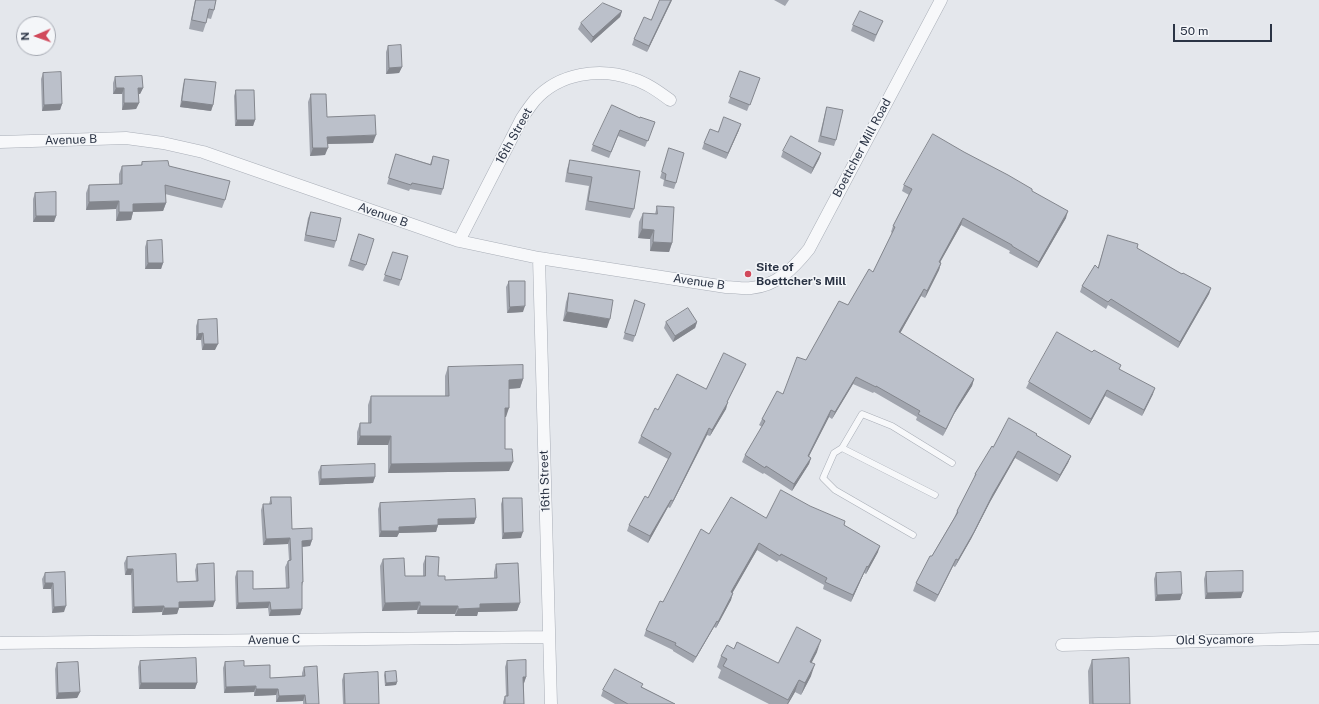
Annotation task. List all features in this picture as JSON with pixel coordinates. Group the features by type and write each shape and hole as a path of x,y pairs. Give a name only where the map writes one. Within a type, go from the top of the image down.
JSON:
{"street":[{"name":"Boettcher Mill Road","path":"769,284 785,275 796,265 809,249 937,1"},
{"name":"16th Street","path":"459,241 522,118 535,100 550,87 567,78 587,73 612,73 634,79 651,87 670,100"},
{"name":"Avenue B","path":"0,142 126,138 163,143 203,152 459,241 539,258 726,287 750,289 769,284"},
{"name":"16th Street","path":"539,258 551,704"},
{"name":"Avenue C","path":"0,643 549,637"},
{"name":"Old Sycamore","path":"1062,645 1319,638"}],"lane":[{"path":"913,535 835,490 823,478 834,453 842,448 862,414 892,426 952,463"},
{"path":"842,448 935,495"}],"building":[{"path":"196,0 216,0 214,10 209,9 206,23 192,20"},
{"path":"660,0 671,0 649,46 634,39 644,17 651,20"},
{"path":"603,3 622,11 593,37 581,23"},
{"path":"860,11 883,21 876,35 853,25"},
{"path":"401,45 402,67 389,68 388,46"},
{"path":"740,71 760,78 750,105 730,97"},
{"path":"61,72 62,104 44,105 43,73"},
{"path":"142,76 143,88 138,88 139,103 124,103 124,88 116,88 115,77"},
{"path":"185,79 216,82 213,105 182,101"},
{"path":"236,90 254,90 255,120 237,120"},
{"path":"311,94 326,94 327,117 375,115 376,135 327,137 328,148 313,148"},
{"path":"612,105 640,118 655,122 648,141 620,130 611,152 593,145"},
{"path":"827,107 843,110 836,140 821,136"},
{"path":"724,117 741,124 728,153 704,143 710,129 718,132"},
{"path":"933,134 1008,175 1032,189 1032,191 1068,211 1039,262 963,218 939,262 941,263 927,291 924,289 899,332 974,379 946,429 918,414 920,411 876,386 856,377 835,412 831,410 808,456 811,458 794,484 766,466 765,468 745,455 765,421 762,419 777,391 783,394 797,357 806,360 839,301 848,305 869,269 873,272 895,227 893,226 912,189 904,185"},
{"path":"791,136 821,153 813,168 783,151"},
{"path":"669,148 684,153 676,183 665,180 666,174 662,172"},
{"path":"396,154 431,165 433,156 449,160 443,189 412,183 411,185 389,178"},
{"path":"570,160 640,171 634,209 588,201 592,177 568,173"},
{"path":"168,161 169,166 230,181 225,200 165,185 166,203 133,204 133,212 119,212 119,201 89,202 89,185 122,184 122,166 142,165 142,162"},
{"path":"56,192 56,216 36,216 35,193"},
{"path":"657,206 674,207 672,243 653,242 654,230 642,229 643,213 657,214"},
{"path":"311,212 341,218 336,241 306,235"},
{"path":"359,234 374,239 366,265 351,260"},
{"path":"1108,235 1138,244 1137,248 1182,274 1183,273 1211,288 1180,342 1111,299 1108,302 1082,286 1095,265 1098,268"},
{"path":"162,240 163,263 148,263 147,241"},
{"path":"393,252 408,256 401,280 385,275"},
{"path":"509,281 525,281 525,306 510,307"},
{"path":"569,293 613,300 610,319 567,312"},
{"path":"635,300 645,304 635,336 625,333"},
{"path":"688,308 697,322 675,336 666,322"},
{"path":"217,319 218,344 204,344 203,333 198,334 198,320"},
{"path":"1057,332 1092,352 1094,350 1121,365 1119,369 1155,388 1144,410 1107,390 1091,419 1029,382"},
{"path":"724,353 746,364 728,402 712,430 709,428 673,501 671,500 650,536 629,525 645,496 648,498 671,453 641,436 655,408 658,410 677,374 706,389"},
{"path":"523,365 523,379 509,380 509,408 505,408 505,449 512,449 513,462 391,464 391,436 360,436 360,423 371,423 371,396 449,396 448,367"},
{"path":"1009,418 1071,456 1060,475 1018,451 958,560 956,559 938,595 916,583 930,556 932,556 958,512 957,511 975,474 992,446 993,447"},
{"path":"375,464 375,477 321,479 321,466"},
{"path":"781,490 810,506 845,521 844,525 880,546 868,567 867,566 853,595 825,582 827,578 781,554 780,556 759,543 731,592 733,593 718,622 717,621 696,657 675,645 676,643 646,630 660,601 663,602 701,529 709,534 731,497 766,518"},
{"path":"271,497 291,497 292,529 312,528 312,540 302,541 302,609 271,610 270,602 238,603 237,571 253,571 253,589 289,588 288,561 291,560 290,538 266,539 263,504 271,504"},
{"path":"503,498 522,498 523,532 504,533"},
{"path":"475,499 476,518 438,519 438,525 399,527 399,531 381,531 380,503"},
{"path":"176,554 177,582 198,581 197,564 214,563 215,601 179,602 179,608 164,608 164,606 134,607 133,569 127,569 127,557"},
{"path":"426,556 439,557 438,576 445,576 445,580 497,578 496,564 518,563 520,603 480,604 480,608 458,609 458,606 420,606 420,602 385,603 383,559 404,558 405,576 425,576"},
{"path":"1243,571 1243,592 1207,593 1206,572"},
{"path":"65,572 66,606 54,607 53,583 45,583 45,573"},
{"path":"1181,572 1182,594 1157,595 1156,573"},
{"path":"797,627 821,640 810,662 815,664 805,683 799,680 788,700 723,666 727,659 721,656 727,645 734,649 737,642 778,663"},
{"path":"196,658 197,683 141,683 140,661"},
{"path":"1129,658 1130,704 1093,704 1092,660"},
{"path":"526,660 526,677 523,677 524,704 505,704 505,696 508,696 507,661"},
{"path":"244,661 244,666 270,665 270,678 305,676 304,667 317,666 319,704 306,704 305,695 279,696 278,689 256,689 256,686 226,687 225,662"},
{"path":"78,662 80,692 58,693 57,663"},
{"path":"615,669 643,684 641,687 675,704 628,704 603,690"},
{"path":"396,671 397,682 386,683 385,672"},
{"path":"378,672 379,704 345,704 344,674"}],"place":[{"name":"Site of Boettcher's Mill","path":"748,274"}]}
